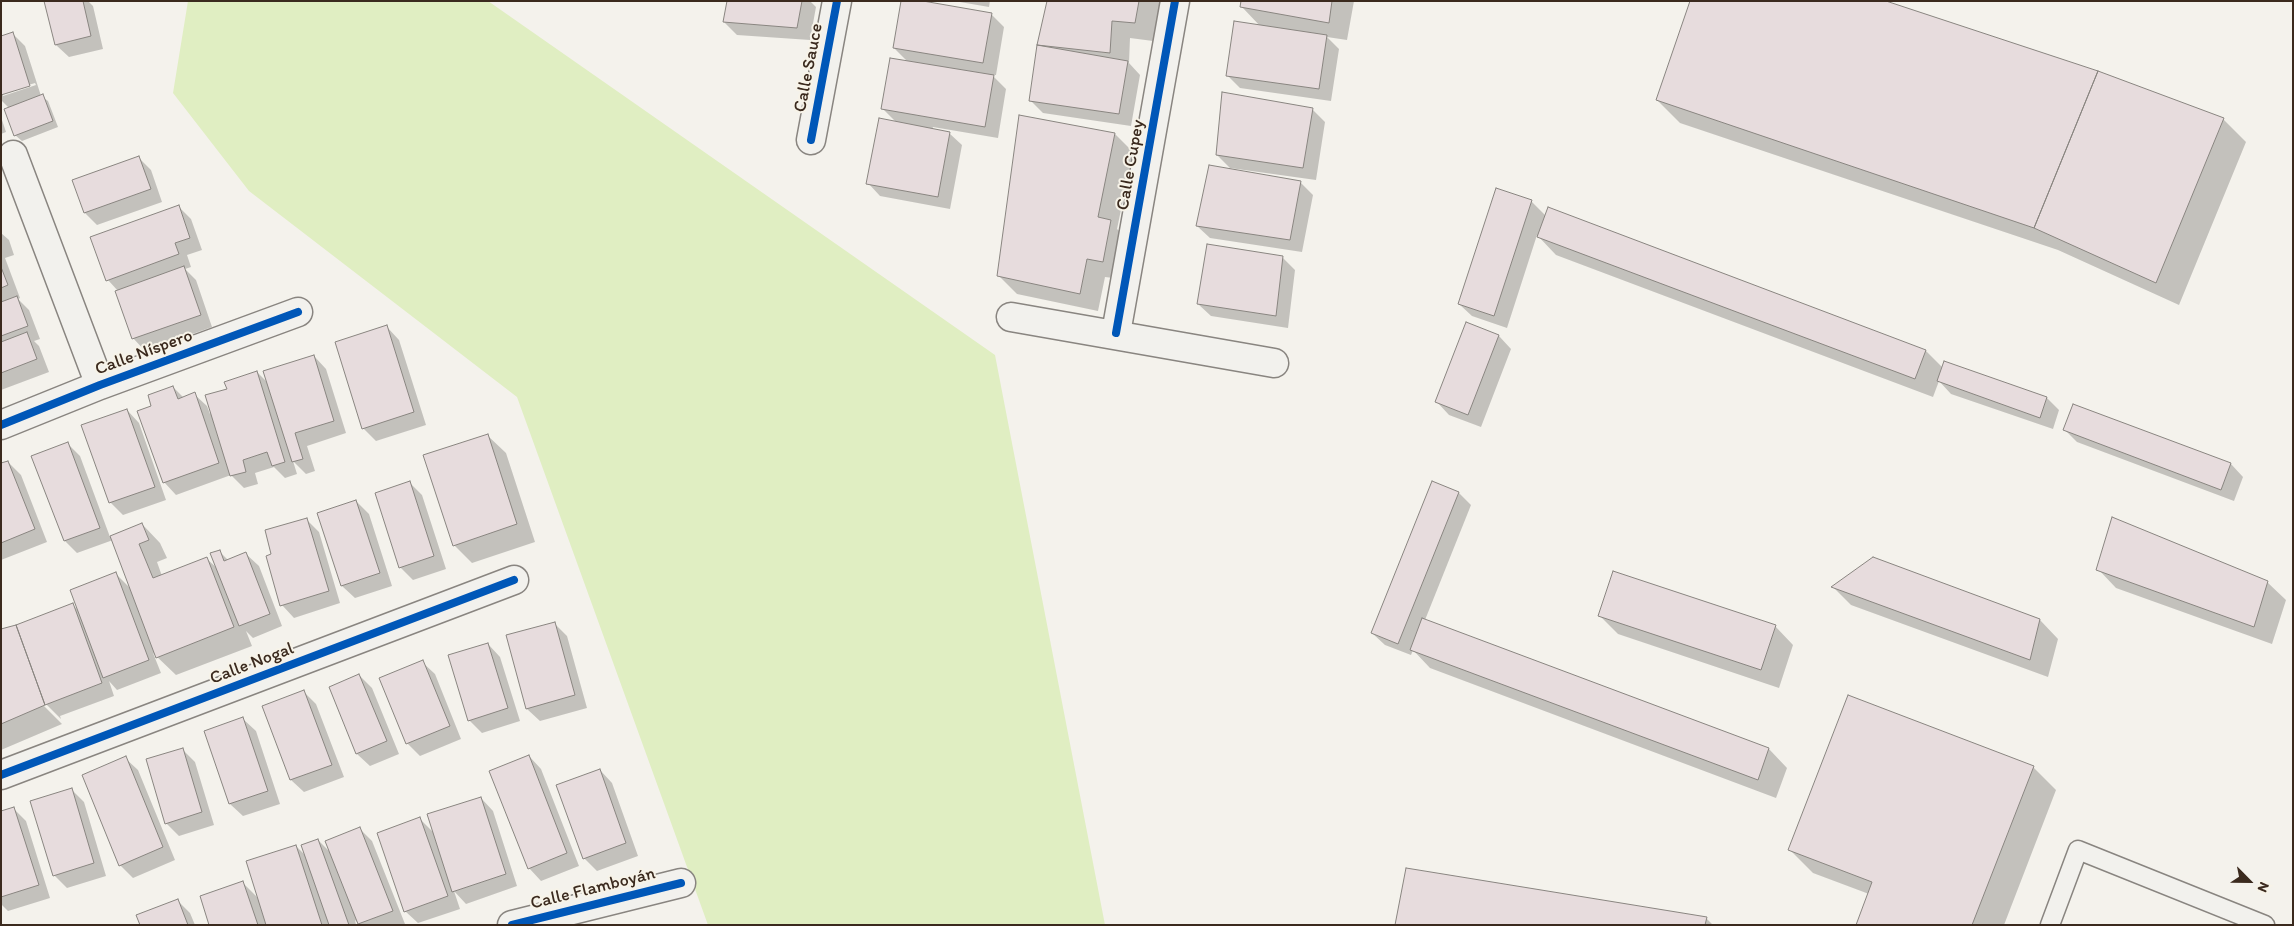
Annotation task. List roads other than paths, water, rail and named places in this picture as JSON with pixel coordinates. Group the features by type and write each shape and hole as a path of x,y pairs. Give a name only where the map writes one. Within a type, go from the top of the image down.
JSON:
{"street":[{"name":"Calle Sauce","path":"811,140 837,1"},
{"name":"Calle Cupey","path":"1116,334 1175,1"},
{"path":"12,155 100,385"},
{"name":"Calle Níspero","path":"1,425 100,385 298,312"},
{"path":"1011,316 1274,363"},
{"name":"Calle Nogal","path":"1,775 514,580"},
{"name":"Calle Flamboyán","path":"512,925 681,883"}],"lane":[{"path":"2050,925 2078,850 2265,925"}]}
